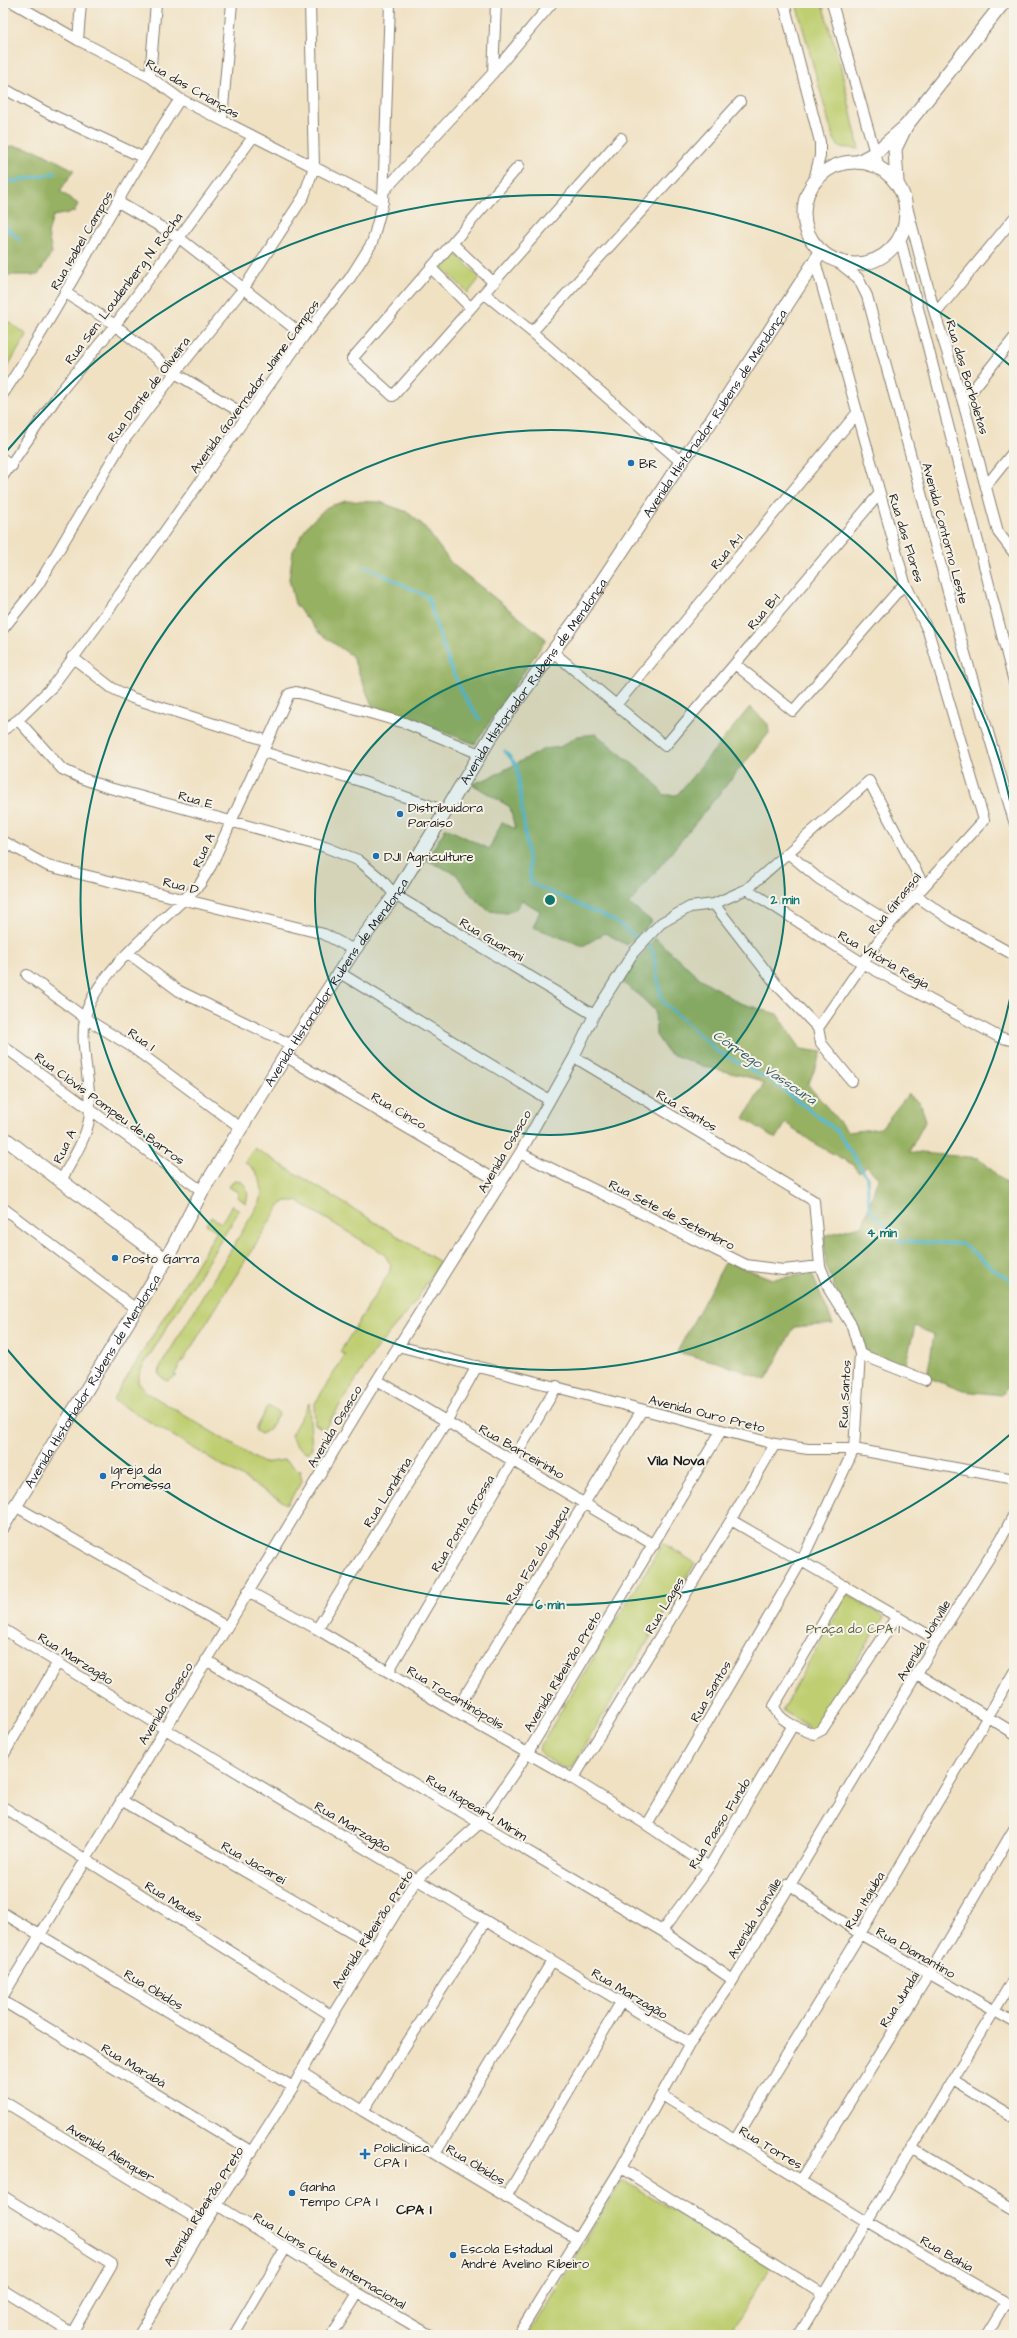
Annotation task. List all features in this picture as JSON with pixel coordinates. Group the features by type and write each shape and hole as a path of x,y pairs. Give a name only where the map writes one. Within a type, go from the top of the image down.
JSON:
{"main road":[{"path":"906,126 895,149 897,182 906,203 907,217 900,238 886,255 871,263 854,265 818,256 807,232 804,219 807,195 813,184 819,177 834,166 858,162 875,153 906,126 1003,3"},
{"path":"858,162 879,167 897,182"},
{"name":"Avenida Historiador Rubens de Mendonça","path":"3,1526 166,1260 202,1191 284,1056 354,950 395,895 480,754 553,652 680,462 710,423 818,256"},
{"path":"3,1137 166,1260"}],"street":[{"name":"Rua das Crianças","path":"14,3 78,40 150,77 180,99 383,202"},
{"path":"78,40 81,3"},
{"path":"150,77 156,3"},
{"path":"222,119 232,3"},
{"path":"310,3 314,167"},
{"name":"Avenida Governador Jaime Campos","path":"3,730 18,720 51,688 72,657 110,608 304,336 350,278 372,243 383,202 390,3"},
{"path":"493,73 496,3"},
{"path":"383,192 493,73 552,3"},
{"path":"784,3 820,142 820,156 813,184"},
{"path":"832,3 879,167"},
{"path":"3,88 46,112 142,157"},
{"name":"Rua Isabel Campos","path":"3,394 66,293 142,157 180,99"},
{"path":"532,332 740,102"},
{"name":"Rua Sen. Loudenberg N. Rocha","path":"3,476 12,466 61,391 115,325 178,237 253,137"},
{"path":"520,166 454,244 352,359 394,396 621,138"},
{"name":"Rua Dante de Oliveira","path":"3,628 38,585 122,443 175,373 244,288 304,196 314,167"},
{"path":"118,202 178,237 304,336"},
{"name":"Rua das Borboletas","path":"906,203 935,314 963,402 998,532 1014,553"},
{"path":"935,314 1014,218"},
{"path":"900,238 1014,682"},
{"path":"454,244 494,283"},
{"name":"Rua das Flores","path":"818,256 857,413 905,583 931,638 984,820"},
{"name":"Avenida Contorno Leste","path":"838,262 858,278 867,296 964,650 1014,820"},
{"path":"432,269 471,308"},
{"path":"66,293 115,325 175,373 247,416"},
{"path":"485,294 532,332 680,462"},
{"path":"963,402 1014,338"},
{"name":"Rua A-1","path":"616,705 857,413"},
{"path":"986,486 1014,451"},
{"path":"3,459 12,466"},
{"name":"Rua B-1","path":"616,705 665,746 880,493"},
{"path":"735,664 793,712 905,583"},
{"path":"553,652 616,705"},
{"path":"1006,653 1014,660"},
{"path":"72,657 112,688 132,698 268,741"},
{"name":"Rua A","path":"61,1181 88,1126 90,1109 86,1068 85,1018 93,995 107,974 200,884 263,752 287,696 294,691 405,723 480,754"},
{"name":"Rua E","path":"18,720 50,758 71,774 106,787 229,822 325,847 358,860 381,880"},
{"path":"263,752 360,781 445,812"},
{"name":"Avenida Osasco","path":"3,1996 377,1380 520,1152 548,1100 574,1057 594,1015 620,972 638,947 661,923 690,907 714,904 747,889 789,854 869,781 924,886"},
{"name":"Rua Girassol","path":"818,1028 864,964 891,923 984,820"},
{"name":"Rua D","path":"3,841 48,866 324,934 354,950"},
{"path":"789,854 819,879 891,923"},
{"name":"Rua Guarani","path":"381,880 395,895 594,1015"},
{"name":"Rua Vitória Régia","path":"747,889 864,964 999,1037 1014,1041"},
{"path":"915,895 953,921 1014,955"},
{"path":"714,904 776,984 818,1028 821,1043 852,1081"},
{"path":"128,953 179,991 292,1044"},
{"path":"340,973 548,1100"},
{"name":"Rua I","path":"27,974 85,1018 132,1047 241,1128"},
{"name":"Rua Clóvis Pompeu de Barros","path":"3,1046 202,1191"},
{"name":"Rua Cinco","path":"284,1056 501,1183"},
{"name":"Rua Santos","path":"574,1057 814,1201 820,1266 830,1291 852,1326 860,1354 854,1449 802,1560 647,1825"},
{"name":"Rua Sete de Setembro","path":"520,1152 746,1266 783,1270 820,1266"},
{"path":"3,1208 136,1309"},
{"name":"Avenida Ouro Preto","path":"398,1346 557,1386 642,1410 775,1444 808,1449 854,1449 1014,1479"},
{"path":"860,1354 925,1380"},
{"name":"Rua Londrina","path":"317,1629 446,1422 477,1366"},
{"name":"Rua Barreirinho","path":"377,1380 654,1545"},
{"name":"Rua Ponta Grossa","path":"388,1672 514,1462 557,1386"},
{"name":"Rua Foz do Iguaçu","path":"456,1712 583,1502 642,1410"},
{"name":"Avenida Ribeirão Preto","path":"139,2335 205,2224 293,2087 332,2016 416,1880 479,1824 527,1754 654,1545 721,1431"},
{"name":"Rua Lages","path":"573,1779 731,1520 775,1444"},
{"path":"15,1506 227,1627"},
{"name":"Avenida Joinville","path":"518,2335 621,2168 690,2043 733,1980 789,1884 937,1640 1002,1539 1014,1514"},
{"path":"731,1520 845,1585 937,1640"},
{"path":"845,1585 774,1706 777,1714 794,1725 814,1734 822,1730 897,1616"},
{"name":"Rua Tocantinópolis","path":"248,1591 317,1629 527,1754 573,1779 647,1825 709,1867"},
{"name":"Rua Marzagão","path":"3,1629 416,1880 690,2043"},
{"name":"Rua Itapeairu Mirim","path":"206,1660 479,1824 662,1931 733,1980"},
{"path":"3,1756 58,1662"},
{"name":"Rua Itajuba","path":"734,2140 860,1934 1014,1672"},
{"path":"917,1674 1014,1733"},
{"name":"Rua Passo Fundo","path":"662,1931 709,1867 794,1725"},
{"name":"Rua Jacareí","path":"121,1800 374,1946"},
{"name":"Rua Maués","path":"3,1807 332,2016"},
{"name":"Rua Jundai","path":"801,2180 929,1974 1014,1829"},
{"name":"Rua Diamantino","path":"789,1884 860,1934 1014,2022"},
{"name":"Rua Óbidos","path":"3,1912 293,2087"},
{"path":"363,2111 486,1921"},
{"path":"435,2154 552,1961"},
{"path":"799,2335 1014,1978"},
{"name":"Rua Marabá","path":"3,2001 252,2152"},
{"path":"506,2197 621,2002"},
{"name":"Rua Óbidos","path":"301,2072 363,2111 577,2239"},
{"path":"952,2080 1014,2117"},
{"name":"Rua Torres","path":"662,2095 867,2222"},
{"name":"Avenida Alenquer","path":"3,2101 205,2224"},
{"path":"911,2148 1014,2210"},
{"path":"621,2168 823,2294"},
{"path":"3,2196 112,2264 72,2333 3,2290"},
{"name":"Rua Lions Clube Internacional","path":"217,2205 419,2332 430,2335"},
{"name":"Rua Bahia","path":"867,2222 1010,2304"},
{"path":"234,2335 285,2249"},
{"path":"332,2335 358,2293"},
{"path":"986,2335 1010,2304"}],"green space":[{"path":"796,3 822,3 841,68 859,149 839,147 833,137"},
{"path":"13,146 36,150 74,170 60,191 78,204 74,212 53,216 48,234 52,253 38,275 9,275 3,273 3,149"},
{"path":"453,251 480,278 468,293 441,266"},
{"path":"3,318 27,335 3,374"},
{"path":"346,501 380,502 407,512 424,526 451,563 546,639 475,744 421,723 373,708 352,656 319,633 295,604 289,579 293,551 307,526 327,507"},
{"path":"750,707 768,724 769,733 629,904 652,921 627,945 605,933 583,946 533,927 540,911 522,900 515,910 506,913 489,911 472,896 456,874 426,860 446,828 489,849 502,822 515,829 510,807 472,784 489,778 544,749 560,747 578,736 596,734 652,780 664,795 677,795"},
{"path":"655,938 701,979 740,1003 777,1014 801,1049 822,1052 808,1085 848,1132 881,1128 908,1094 920,1103 926,1120 909,1152 979,1158 1014,1191 1014,1379 1002,1395 963,1391 927,1377 934,1335 915,1326 905,1367 863,1351 856,1324 835,1288 826,1265 824,1236 863,1225 878,1178 867,1166 859,1173 852,1164 815,1144 786,1123 776,1139 744,1118 764,1084 756,1079 703,1066 668,1053 656,1035 655,1011 622,982"},
{"path":"254,1148 440,1262 415,1302 374,1352 324,1430 315,1424 314,1405 345,1355 340,1352 389,1273 391,1265 384,1254 297,1201 286,1201 280,1205 174,1375 177,1376 167,1381 159,1375 160,1367 260,1202 262,1190 260,1179 254,1170 245,1162"},
{"path":"234,1180 242,1182 245,1185 248,1195 246,1203 237,1197 239,1193 229,1187"},
{"path":"232,1205 239,1211 140,1371 138,1382 146,1392 263,1463 284,1460 300,1471 302,1481 287,1504 113,1400 217,1231 206,1224 211,1217 221,1223"},
{"path":"726,1261 772,1279 812,1274 833,1324 794,1327 766,1380 717,1362 677,1352"},
{"path":"309,1403 312,1449 308,1453 295,1445 291,1435"},
{"path":"268,1406 279,1413 267,1431 261,1434 256,1431 256,1427"},
{"path":"663,1543 695,1563 571,1768 562,1767 549,1760 539,1750 540,1746"},
{"name":"Praça do CPA 1","path":"847,1594 884,1617 814,1730 782,1710"},
{"path":"622,2180 770,2267 728,2335 528,2335"}],"waterway":[{"path":"3,183 56,173"},
{"path":"3,223 19,240"},
{"name":"Córrego Vassoura","path":"365,566 428,597 448,661 462,692 480,719"},
{"name":"Córrego Vassoura","path":"505,751 517,766 531,883 615,921 652,949 662,1001 717,1051 773,1082 837,1131 867,1177 869,1209 900,1241 963,1244 998,1273 1014,1282"}],"place":[{"name":"BR","path":"631,463"},
{"name":"Distribuidora Paraíso","path":"400,814"},
{"name":"DJI Agriculture","path":"376,856"},
{"name":"Posto Garra","path":"115,1258"},
{"name":"Igreja da Promessa","path":"103,1476"},
{"name":"Policlinica CPA I","path":"365,2154"},
{"name":"Ganha Tempo CPA I","path":"292,2193"},
{"name":"Escola Estadual André Avelino Ribeiro","path":"453,2255"}],"district":[{"name":"Vila Nova","path":"676,1460"},
{"name":"CPA I","path":"414,2209"}]}
